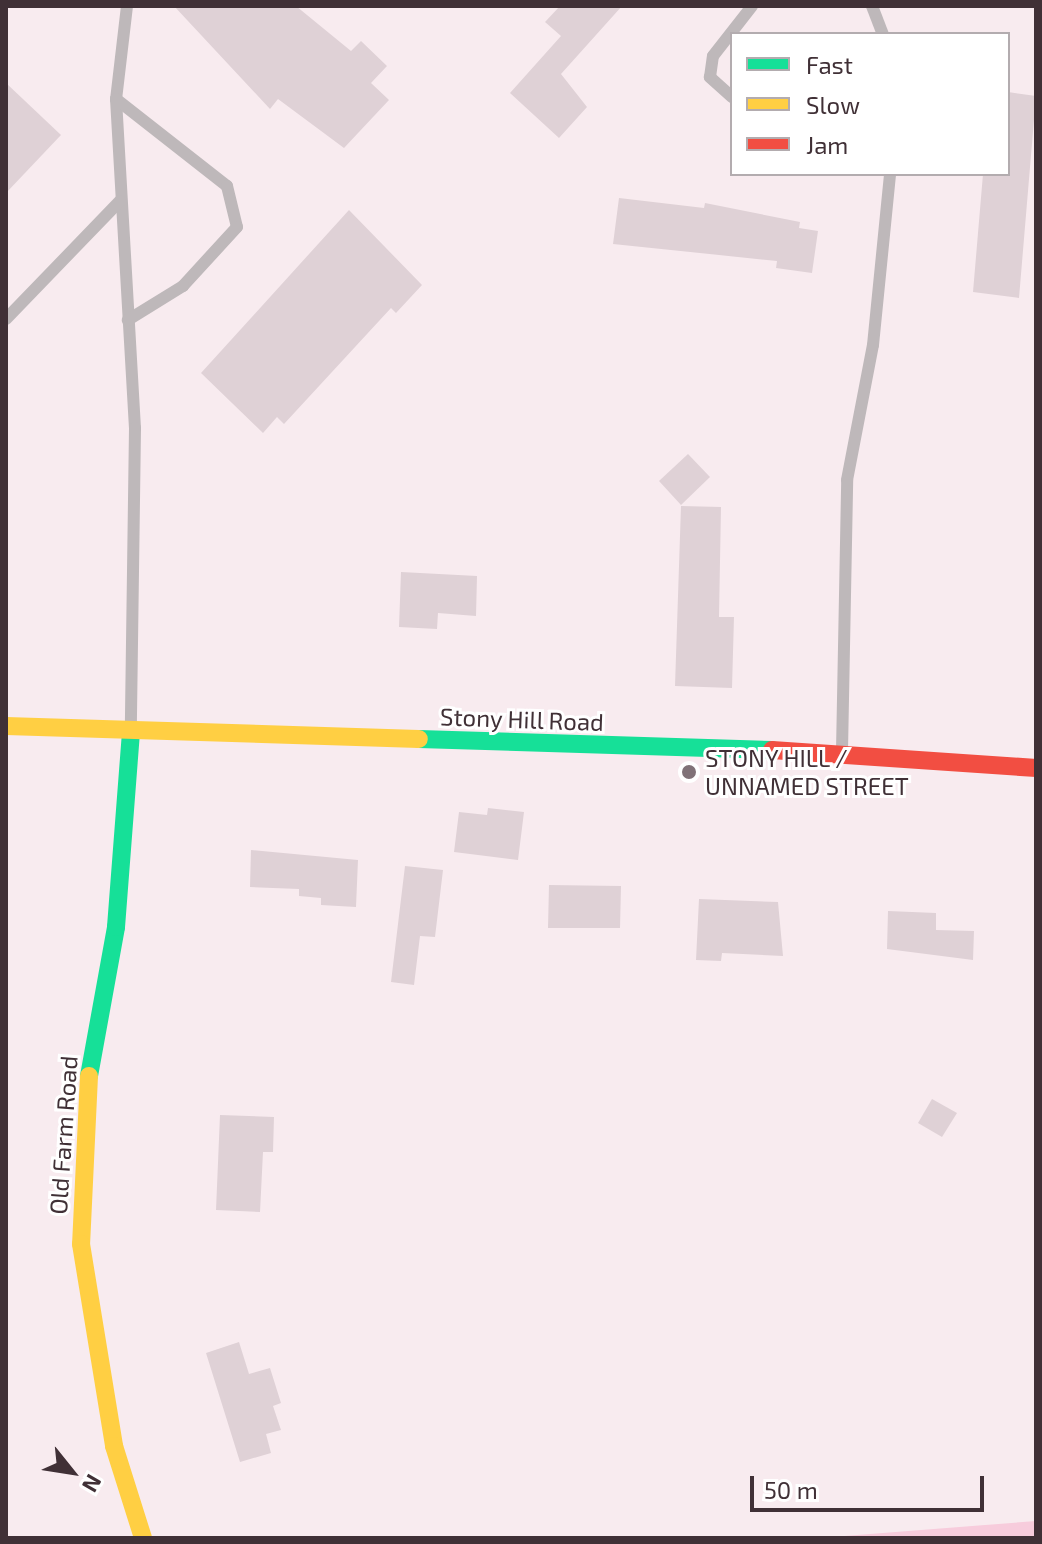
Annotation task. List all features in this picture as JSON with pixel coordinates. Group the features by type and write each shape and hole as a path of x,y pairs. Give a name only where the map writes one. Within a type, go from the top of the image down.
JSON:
{"main road":[{"name":"Stony Hill Road","path":"6,726 842,753 1036,768"},
{"name":"Old Farm Road","path":"131,731 116,927 86,1095 81,1244 114,1446 143,1538"}],"lane":[{"path":"127,6 116,99 135,428 131,731"},
{"path":"732,32 752,6"},
{"path":"872,6 882,32"},
{"path":"730,34 713,56 710,77 730,95"},
{"path":"116,99 227,186 237,227 183,286 128,320"},
{"path":"842,753 847,480 873,345 890,176"},
{"path":"6,319 120,201"}],"shaded area":[{"path":"1036,1521 1036,1538 819,1538"}],"building":[{"path":"174,6 296,6 351,51 361,41 387,66 371,83 389,100 344,148 278,99 270,109"},
{"path":"560,6 622,6 561,74 587,107 559,138 510,93 561,36 545,22"},
{"path":"6,83 61,135 6,193"},
{"path":"1010,92 1036,96 1019,298 973,292 983,176 1010,176"},
{"path":"619,198 704,208 705,203 800,222 799,228 818,231 812,273 776,268 777,261 613,244"},
{"path":"349,210 422,285 396,313 391,308 284,424 277,417 263,433 201,373"},
{"path":"688,454 710,477 681,505 659,481"},
{"path":"681,506 721,507 719,617 734,617 732,688 675,686"},
{"path":"401,572 477,576 476,616 438,613 437,629 399,627"},
{"path":"488,808 524,812 518,860 454,852 459,812 487,815"},
{"path":"251,850 358,860 356,907 321,905 321,898 299,896 299,889 250,887"},
{"path":"405,866 443,870 435,937 420,936 414,985 391,982"},
{"path":"549,885 621,886 620,928 548,928"},
{"path":"699,899 778,902 783,956 722,953 721,961 696,960"},
{"path":"888,911 936,913 936,930 974,931 973,960 887,949"},
{"path":"932,1099 957,1113 942,1137 918,1123"},
{"path":"220,1115 274,1117 273,1152 263,1152 260,1212 216,1210"},
{"path":"239,1342 249,1374 270,1368 281,1403 273,1406 281,1430 266,1434 271,1453 240,1462 206,1353"}],"traffic: fast":[{"path":"89,1076 116,927 131,731"},
{"path":"419,739 772,750"}],"traffic: slow":[{"path":"6,726 419,739"},
{"path":"89,1076 81,1244 114,1446 143,1538"}],"traffic: jam":[{"path":"772,750 1036,768"}],"place":[{"name":"STONY HILL / UNNAMED STREET","path":"689,772"}]}
